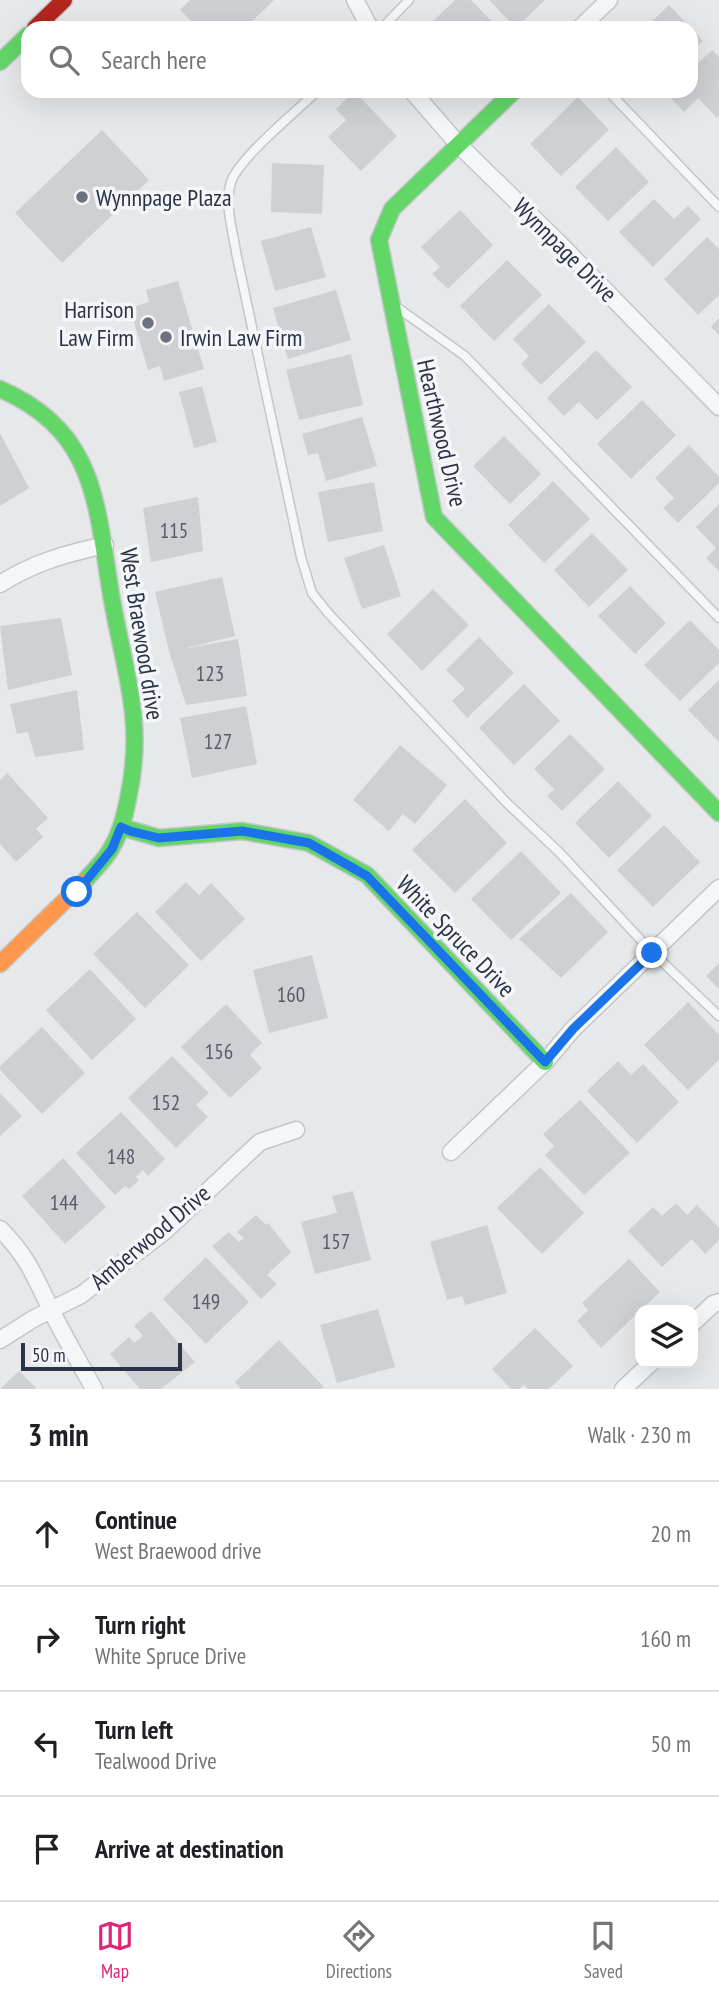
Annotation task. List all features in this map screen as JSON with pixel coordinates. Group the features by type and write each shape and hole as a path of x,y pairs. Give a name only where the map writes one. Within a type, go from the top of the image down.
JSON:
{"street":[{"path":"42,21 64,0"},
{"path":"355,0 366,21"},
{"path":"588,21 610,0"},
{"path":"0,62 21,42"},
{"name":"Wynnpage Drive","path":"418,98 458,144 719,407"},
{"name":"Hearthwood Drive","path":"507,98 392,209 379,240 434,517 719,813"},
{"name":"West Braewood drive","path":"0,389 22,397 44,412 60,429 76,451 95,497 116,620 127,664 136,730 132,783 121,827 112,849 77,892 0,964"},
{"path":"0,584 24,569 56,556 105,545"},
{"name":"White Spruce Drive","path":"121,827 159,838 242,831 309,843 367,876 545,1062"},
{"path":"451,1152 719,888"},
{"name":"Amberwood Drive","path":"0,1340 81,1295 165,1231 260,1142 296,1130"},
{"path":"0,1229 17,1246 37,1277 51,1310 94,1389"},
{"path":"698,1319 713,1304 719,1302"},
{"path":"623,1389 646,1368"}],"lane":[{"path":"389,21 409,0"},
{"path":"310,98 242,163 231,183 229,208 299,543 312,593 507,803 559,852 652,953 719,1016"},
{"path":"615,98 719,207"},
{"path":"390,303 465,356 719,618"}],"building":[{"path":"190,0 274,0 252,21 191,21 180,10"},
{"path":"455,0 471,0 491,21 433,21"},
{"path":"489,0 545,0 523,21 509,21"},
{"path":"669,5 684,21 652,21"},
{"path":"712,50 719,57 717,118 698,98 698,63"},
{"path":"347,98 361,98 397,136 361,171 328,137 346,120 336,109"},
{"path":"577,98 609,130 561,176 530,144"},
{"path":"671,98 698,98 684,112"},
{"name":"Wynnpage Plaza","path":"102,130 149,180 62,263 15,213"},
{"path":"616,147 649,182 608,221 575,187"},
{"path":"272,163 324,165 322,214 271,212"},
{"path":"654,199 674,219 688,206 701,219 653,267 619,232"},
{"path":"460,210 493,245 448,289 432,274 440,267 421,247"},
{"path":"311,227 326,277 275,291 261,241"},
{"path":"707,237 719,249 719,295 698,315 664,279"},
{"path":"507,260 542,295 494,341 460,306"},
{"name":"Irwin Law Firm","path":"178,281 204,369 164,381 160,366 148,370 130,308 149,302 146,290"},
{"path":"336,290 351,340 288,359 273,308"},
{"path":"549,304 586,342 541,385 521,364 529,356 513,339"},
{"path":"719,318 719,335 711,327"},
{"path":"596,350 632,387 597,420 579,402 564,416 547,398"},
{"path":"351,354 363,405 299,420 286,370"},
{"path":"202,386 217,442 194,448 179,392"},
{"path":"642,400 676,435 631,479 597,444"},
{"path":"362,417 377,466 326,481 318,453 308,455 302,434"},
{"path":"0,433 29,488 0,506"},
{"path":"504,436 541,474 510,504 473,466"},
{"path":"689,445 719,477 719,483 678,523 663,508 674,498 655,478"},
{"path":"553,481 590,519 544,563 508,525"},
{"path":"374,482 383,531 328,542 318,492"},
{"path":"198,497 203,551 151,562 143,508"},
{"path":"719,504 719,571 706,558 716,548 696,527"},
{"path":"592,533 628,570 589,607 554,570"},
{"path":"384,545 401,596 362,609 344,558"},
{"path":"222,577 235,636 182,649 238,639 247,696 186,705 169,651 155,592"},
{"path":"630,586 666,623 635,654 598,616"},
{"path":"433,589 469,625 422,671 387,634"},
{"path":"61,618 72,675 8,690 0,626"},
{"path":"690,620 719,650 719,663 680,701 644,665"},
{"path":"479,637 514,673 467,718 452,701 465,689 446,670"},
{"path":"719,680 719,742 688,710"},
{"path":"524,684 560,721 514,765 479,728"},
{"path":"77,690 84,750 35,757 28,732 17,734 10,704"},
{"path":"246,706 257,764 192,778 180,718"},
{"path":"570,734 605,769 562,811 547,796 554,789 534,769"},
{"path":"400,745 447,785 415,824 403,814 389,831 353,800"},
{"path":"7,773 48,818 36,829 43,837 16,862 0,844 0,780"},
{"path":"618,781 652,816 609,858 575,823"},
{"path":"465,799 507,843 455,893 412,850"},
{"path":"664,825 700,862 653,907 617,870"},
{"path":"521,851 561,893 511,940 471,899"},
{"path":"186,882 199,895 211,883 245,919 201,961 155,912"},
{"path":"571,893 608,932 561,978 519,939"},
{"path":"137,912 189,965 145,1008 93,954"},
{"path":"312,955 328,1018 269,1033 253,970"},
{"path":"719,963 719,989 706,976"},
{"path":"90,969 136,1019 92,1060 46,1010"},
{"path":"688,1002 719,1035 719,1060 688,1090 644,1045"},
{"path":"226,1004 262,1043 250,1055 262,1068 230,1098 181,1047"},
{"path":"42,1027 85,1073 42,1114 0,1070 0,1066"},
{"path":"172,1056 209,1093 196,1105 208,1117 176,1148 128,1098"},
{"path":"618,1061 631,1075 643,1064 679,1102 637,1143 587,1091"},
{"path":"0,1093 22,1116 0,1136"},
{"path":"580,1100 630,1153 584,1195 545,1155 554,1146 543,1134"},
{"path":"121,1112 165,1159 148,1176 143,1170 136,1177 139,1180 129,1189 125,1186 115,1195 76,1153"},
{"path":"63,1158 106,1207 65,1244 22,1196"},
{"path":"540,1167 584,1213 542,1254 497,1208"},
{"path":"353,1191 371,1260 315,1274 301,1222 337,1213 332,1196"},
{"path":"676,1203 687,1215 697,1205 719,1228 719,1240 705,1254 692,1239 662,1267 628,1231 653,1207 662,1216"},
{"path":"256,1215 266,1225 268,1223 291,1252 267,1275 277,1284 261,1299 212,1246 229,1232 239,1242 244,1238 237,1232"},
{"path":"487,1225 507,1293 465,1305 462,1296 447,1300 430,1242"},
{"path":"206,1257 249,1302 206,1344 163,1299"},
{"path":"629,1259 660,1292 646,1305 635,1305 635,1316 601,1348 577,1321 588,1310 582,1303"},
{"path":"378,1309 395,1367 337,1383 320,1325"},
{"path":"151,1311 195,1362 161,1389 140,1389 110,1354 129,1337 134,1343 143,1336 134,1326"},
{"path":"535,1328 573,1366 549,1389 528,1389 524,1385 519,1389 511,1389 492,1369"},
{"path":"279,1340 324,1387 241,1389 235,1382"},
{"path":"19,1371 37,1389 0,1389"}],"traffic: fast":[{"path":"0,62 21,42"},
{"path":"507,98 392,209 379,240 434,517 719,813"},
{"path":"0,389 33,407 57,427 75,450 87,476 102,534 131,698 134,722 133,771 125,812 111,849 84,882"},
{"path":"121,827 159,838 242,831 309,843 367,875 545,1062"}],"traffic: slow":[{"path":"0,964 84,882"}],"traffic: jam":[{"path":"42,21 64,0"}],"place":[{"name":"Wynnpage Plaza","path":"82,197"},
{"name":"Harrison Law Firm","path":"148,323"},
{"name":"Irwin Law Firm","path":"166,337"}],"route":[{"path":"77,892 112,849 121,827 159,838 242,831 309,843 367,876 545,1062 573,1029 652,953"}]}
